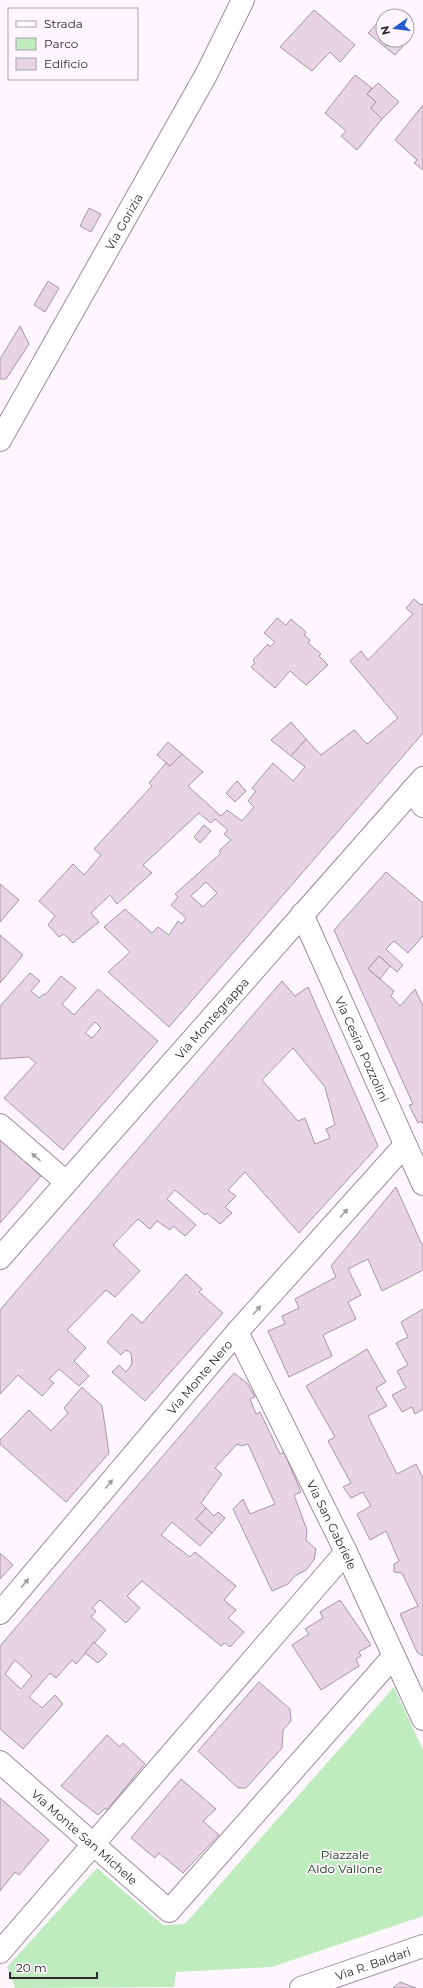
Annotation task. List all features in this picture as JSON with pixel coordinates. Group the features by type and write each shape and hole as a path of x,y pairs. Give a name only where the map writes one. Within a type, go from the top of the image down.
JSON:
{"street":[{"name":"Via Gorizia","path":"0,440 206,75 243,0"},
{"name":"Via Montegrappa","path":"0,1258 302,914 419,791"},
{"name":"Via Cesira Pozzolini","path":"302,914 404,1145 423,1184"},
{"path":"0,1125 66,1182"},
{"name":"Via Monte Nero","path":"0,1613 237,1332 404,1145"},
{"name":"Via San Gabriele","path":"237,1332 346,1552 393,1657 423,1719"},
{"path":"0,1952 346,1552"},
{"name":"Via Monte San Michele","path":"0,1762 169,1911 393,1657"},
{"name":"Via R. Baldari","path":"301,1988 423,1946"}],"green space":[{"name":"Piazzale Aldo Vallone","path":"394,1687 423,1750 423,1916 272,1967 176,1972 174,1987 15,1988 7,1967 97,1868 163,1925 185,1924"}],"building":[{"path":"314,10 355,45 340,62 330,52 312,71 280,47"},
{"path":"375,26 375,39 368,33"},
{"path":"386,48 401,48 395,55"},
{"path":"355,75 372,88 367,94 376,102 371,108 382,119 357,150 341,136 346,131 325,113"},
{"path":"378,83 399,102 382,119 371,108 376,102 367,94"},
{"path":"423,105 423,170 414,163 417,160 395,140"},
{"path":"89,208 101,214 91,232 80,226"},
{"path":"48,281 59,288 45,312 34,305"},
{"path":"20,326 29,344 6,379 0,379 0,359"},
{"path":"414,599 421,605 423,603 423,733 169,1027 108,972 130,952 104,927 125,909 152,933 158,927 169,935 178,921 182,924 186,918 171,905 178,897 175,894 221,853 219,851 231,840 224,834 228,830 215,819 211,823 199,813 143,865 152,873 117,904 110,895 91,913 99,922 73,943 64,934 59,937 48,925 55,916 39,901 73,864 84,875 101,855 94,849 152,786 149,783 166,763 170,766 182,754 203,772 188,786 221,816 227,810 242,821 254,807 248,801 256,791 252,788 273,763 293,781 305,767 291,756 306,739 321,755 354,730 367,744 398,718 350,661 361,651 368,660 413,614 406,608","holes":["206,882 217,893 203,907 191,896"]},
{"path":"277,618 286,625 291,619 306,632 304,635 310,640 308,643 321,654 319,656 328,665 306,685 290,671 275,688 251,667 255,663 253,660 268,644 270,647 275,642 264,633"},
{"path":"291,722 306,739 291,756 271,740"},
{"path":"168,742 182,754 170,766 157,755"},
{"path":"237,781 246,791 235,802 226,793"},
{"path":"204,825 211,831 200,843 194,837"},
{"path":"386,872 423,903 423,936 408,953 394,941 386,949 403,965 397,972 379,956 368,969 394,991 391,996 400,1006 415,989 423,1006 423,1124 421,1121 418,1123 409,1105 413,1104 334,930"},
{"path":"0,884 19,900 0,922"},
{"path":"0,935 23,955 0,983"},
{"path":"379,956 390,966 380,979 368,969"},
{"path":"30,973 40,981 31,991 39,998 44,994 45,995 61,976 76,988 62,1004 74,1015 98,989 158,1041 63,1150 4,1098 36,1063 29,1057 0,1059 0,1006","holes":["95,1022 101,1028 92,1038 85,1033"]},
{"path":"282,981 295,996 308,987 378,1146 299,1233 245,1172 228,1190 236,1196 225,1207 232,1213 220,1224 207,1213 205,1215 175,1190 167,1199 196,1225 185,1236 173,1226 170,1230 157,1221 150,1229 138,1219 113,1245 140,1271 115,1297 106,1290 67,1330 86,1348 74,1361 89,1376 79,1386 59,1369 49,1379 54,1383 42,1396 18,1375 0,1394 0,1310","holes":["293,1048 325,1087 335,1125 326,1129 330,1138 315,1144 305,1118 298,1121 262,1080"]},
{"path":"0,1139 41,1176 0,1223"},
{"path":"396,1187 423,1247 423,1270 382,1291 368,1259 348,1269 361,1295 348,1302 356,1319 323,1335 332,1356 289,1377 268,1331 285,1324 282,1316 299,1308 295,1299 336,1277 331,1266"},
{"path":"186,1274 202,1289 199,1292 223,1313 145,1401 112,1372 119,1365 126,1372 132,1364 131,1353 126,1350 121,1355 107,1342 132,1314 142,1323"},
{"path":"423,1309 423,1409 415,1414 412,1407 402,1412 392,1395 406,1388 397,1371 408,1365 396,1343 408,1337 401,1322"},
{"path":"367,1349 386,1382 376,1388 387,1406 368,1416 397,1474 416,1464 423,1478 423,1656 417,1652 400,1614 418,1606 402,1573 394,1572 394,1564 399,1561 386,1531 370,1540 357,1514 371,1506 363,1492 351,1498 343,1487 351,1483 328,1441 335,1437 306,1386"},
{"path":"234,1373 247,1383 255,1397 250,1399 256,1414 260,1412 280,1454 284,1452 301,1492 294,1495 307,1530 306,1540 316,1549 314,1560 306,1570 295,1576 288,1584 272,1591 233,1509 243,1499 250,1514 275,1504 248,1444 242,1446 237,1444 215,1468 222,1474 201,1503 206,1508 196,1519 212,1533 200,1546 172,1522 161,1535 190,1557 195,1552 236,1586 224,1600 236,1610 228,1618 244,1632 230,1647 225,1643 221,1646 142,1581 127,1596 140,1608 126,1623 100,1600 92,1608 96,1611 91,1617 106,1630 76,1664 72,1660 56,1678 50,1673 29,1697 42,1708 55,1695 63,1704 23,1749 0,1729 0,1646","holes":["15,1660 32,1676 21,1689 5,1674"]},
{"path":"82,1387 102,1406 109,1453 66,1502 0,1444 0,1440 29,1410 51,1431 68,1413 64,1408"},
{"path":"206,1508 214,1516 218,1512 225,1518 212,1533 196,1519"},
{"path":"0,1553 13,1565 0,1579"},
{"path":"340,1600 371,1645 359,1652 361,1656 356,1659 359,1666 321,1690 292,1645 309,1634 305,1629 323,1618 320,1612"},
{"path":"94,1642 107,1654 98,1663 85,1653"},
{"path":"259,1682 290,1709 291,1721 283,1730 282,1748 246,1788 238,1788 198,1751"},
{"path":"107,1735 120,1747 123,1743 145,1764 107,1810 105,1808 98,1815 61,1786"},
{"path":"181,1779 216,1809 203,1821 219,1835 183,1873 159,1853 155,1858 131,1838"},
{"path":"0,1798 49,1840 19,1875 15,1872 0,1891"},
{"path":"400,1982 416,1988 393,1988"}]}
